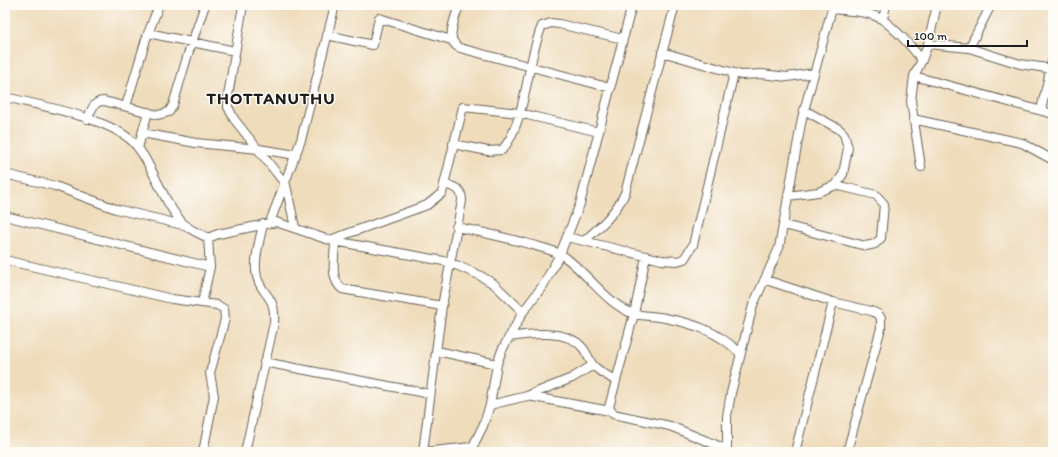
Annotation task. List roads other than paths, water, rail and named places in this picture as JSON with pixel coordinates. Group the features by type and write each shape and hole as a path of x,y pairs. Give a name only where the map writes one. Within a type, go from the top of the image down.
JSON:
{"street":[{"path":"126,106 148,33 159,5"},
{"path":"87,119 98,101 126,106 158,115 169,112 173,105 192,41 205,5"},
{"path":"243,5 228,96 228,107 234,119 286,185 295,227"},
{"path":"245,452 274,322 275,311 274,305 259,282 256,267 267,223 286,185 296,155 334,5"},
{"path":"451,40 459,5"},
{"path":"444,184 457,188 461,191 462,202 449,262 442,306 423,452 471,450 483,426 490,406 497,364 509,337 523,312 537,296 560,254 580,204 632,5"},
{"path":"584,241 610,218 618,208 625,193 675,5"},
{"path":"883,19 886,5"},
{"path":"921,167 911,101 914,76 928,44 937,5"},
{"path":"969,48 991,5"},
{"path":"527,396 610,411 613,414 670,426 726,450 727,416 740,353 753,305 766,280 779,248 804,110 832,7 862,12 883,19 906,41 922,60"},
{"path":"327,35 373,45 379,18 451,40 454,45 460,48 611,88"},
{"path":"454,144 488,151 502,150 508,143 519,113 540,30 545,24 559,24 623,39"},
{"path":"148,33 235,51"},
{"path":"928,44 969,48 1020,64 1051,69"},
{"path":"662,52 734,73 787,78 814,73"},
{"path":"1042,110 1053,58"},
{"path":"567,237 646,256 677,261 684,259 690,252 734,73"},
{"path":"914,76 1053,114"},
{"path":"5,97 87,119 123,132 138,148 174,209 187,226"},
{"path":"332,241 426,205 442,193 462,107 519,113 599,132"},
{"path":"804,110 844,134 848,148 843,174 836,185"},
{"path":"138,148 148,112"},
{"path":"913,119 1022,143 1053,160"},
{"path":"142,133 196,143 259,149 296,155"},
{"path":"5,174 55,186 116,209 187,226 208,238"},
{"path":"784,225 866,246 875,244 881,238 884,204 881,198 876,195 836,185 818,192 788,196"},
{"path":"5,216 210,267"},
{"path":"208,238 218,234 276,222 295,227 332,241 449,262 479,275 494,284 523,312"},
{"path":"456,227 498,235 560,254 576,265 605,294 622,308 634,314 683,322 699,327 726,339 740,353"},
{"path":"202,303 210,267 208,238"},
{"path":"332,241 334,277 337,285 342,290 442,306"},
{"path":"610,411 609,407 634,314 646,256"},
{"path":"5,260 172,299 217,306 225,312 225,320 210,373 214,396 203,452"},
{"path":"766,280 833,302 871,311 878,314 880,318 881,328 847,452"},
{"path":"795,452 833,302"},
{"path":"509,337 533,334 562,337 574,340 582,346 593,365 616,381"},
{"path":"437,351 497,364"},
{"path":"264,362 430,394"},
{"path":"490,406 527,396 572,378 593,365"}],"district":[{"name":"THOTTANUTHU","path":"271,98"}]}
